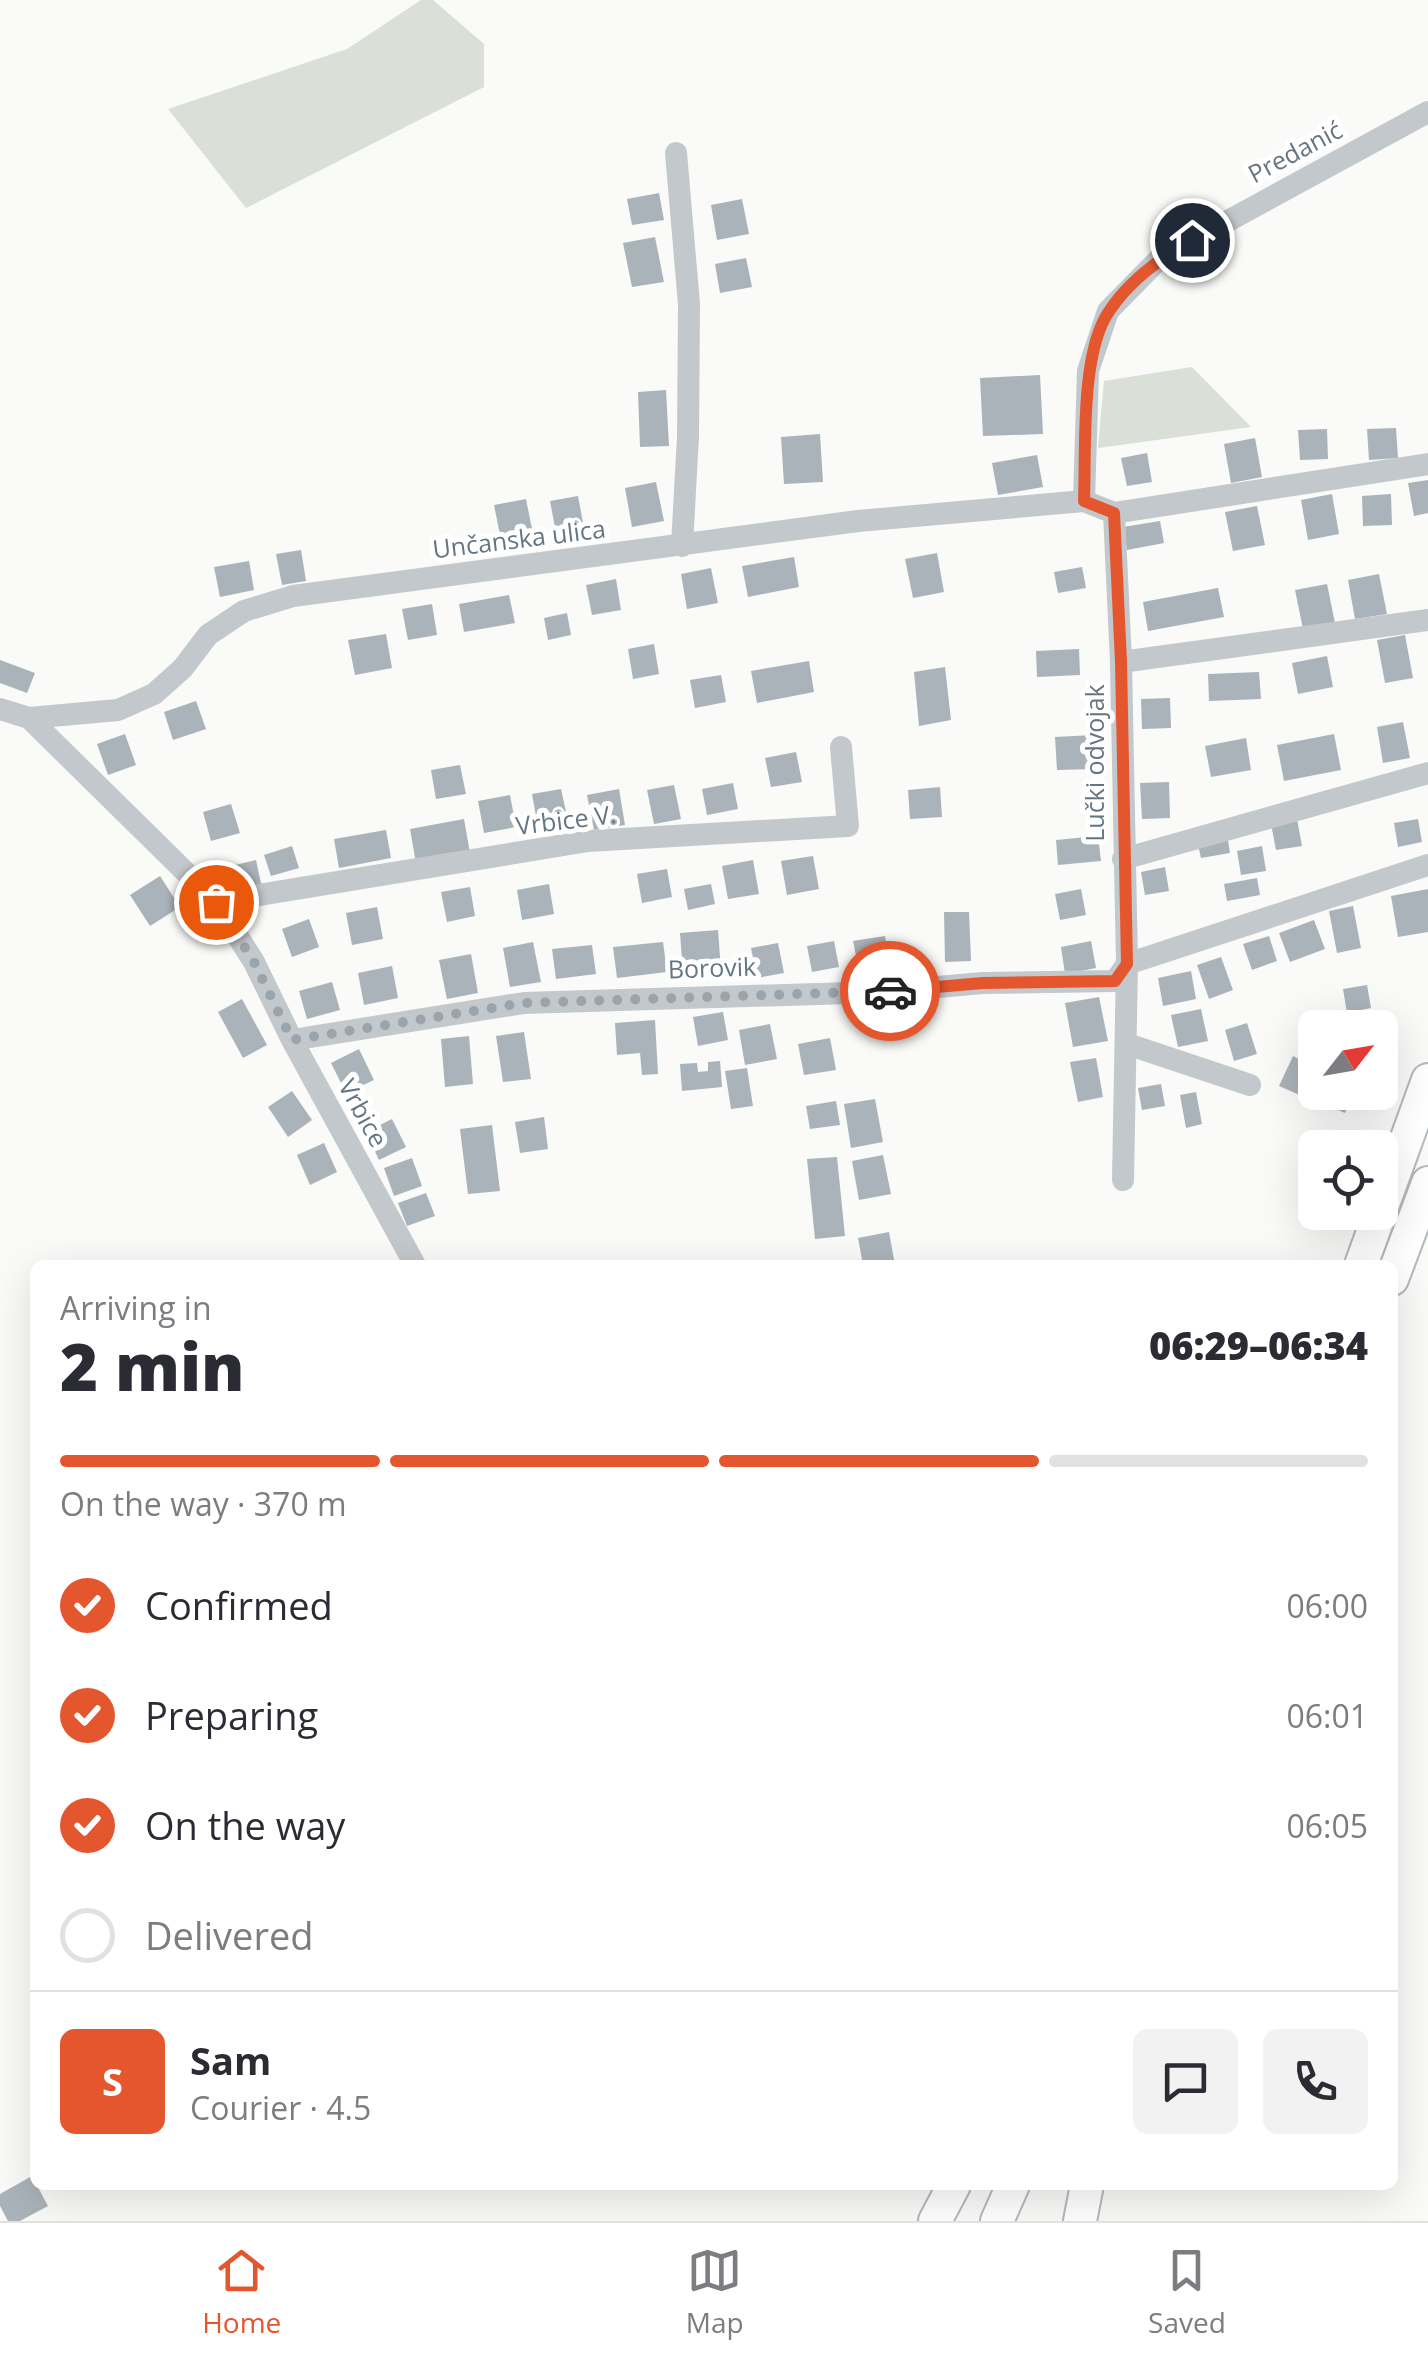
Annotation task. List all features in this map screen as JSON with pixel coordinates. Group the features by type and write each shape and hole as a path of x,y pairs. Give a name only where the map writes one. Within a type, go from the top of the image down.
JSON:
{"highway":[{"path":"1363,1260 1428,1080"},
{"path":"1398,1264 1428,1183"},
{"path":"936,2221 952,2190"},
{"path":"959,2221 974,2190"},
{"path":"997,2221 1011,2190"},
{"path":"1080,2221 1085,2190"}],"street":[{"name":"Predanić","path":"1084,501 1088,371 1108,311 1160,258 1428,112"},
{"path":"676,153 689,304 682,546"},
{"path":"1084,501 1114,513 1428,464"},
{"name":"Unčanska ulica","path":"0,709 29,718 118,710 154,694 183,668 208,635 244,611 293,596 858,522 1084,501"},
{"name":"Lučki odvojak","path":"1114,513 1127,964 1122,1180"},
{"path":"1121,662 1428,620"},
{"name":"Vrbice","path":"29,718 216,902 254,962 292,1040 412,1260"},
{"name":"Vrbice V.","path":"216,902 588,842 848,826 841,748"},
{"path":"1123,859 1428,773"},
{"path":"1127,964 1428,865"},
{"name":"Borovik","path":"292,1040 524,1003 1115,981 1127,964"},
{"path":"1127,1044 1250,1085"}],"shaded area":[{"path":"421,0 433,0 484,44 484,87 246,208 168,109 347,49"},
{"path":"1192,367 1251,427 1098,448 1104,381"}],"building":[{"path":"659,193 664,220 632,225 627,199"},
{"path":"742,199 749,234 717,240 711,205"},
{"path":"655,237 664,282 632,287 623,243"},
{"path":"746,258 752,287 720,293 715,264"},
{"path":"1040,375 1043,434 983,436 980,378"},
{"path":"666,390 669,446 640,447 638,392"},
{"path":"1396,428 1398,458 1369,460 1367,429"},
{"path":"1327,429 1328,459 1300,460 1298,430"},
{"path":"820,434 823,482 784,484 781,437"},
{"path":"1255,438 1262,477 1231,483 1224,444"},
{"path":"1147,453 1152,482 1127,486 1121,458"},
{"path":"1037,455 1043,487 998,495 992,463"},
{"path":"1428,480 1428,513 1414,516 1408,483"},
{"path":"656,482 664,521 632,527 625,488"},
{"path":"1332,494 1339,534 1308,540 1301,500"},
{"path":"1391,494 1392,525 1363,526 1362,496"},
{"path":"578,496 584,528 556,533 550,501"},
{"path":"526,499 534,539 502,545 494,505"},
{"path":"1257,506 1265,545 1233,551 1225,512"},
{"path":"1160,521 1164,543 1127,550 1123,527"},
{"path":"301,550 306,581 282,585 276,554"},
{"path":"937,553 944,592 913,598 905,559"},
{"path":"794,557 799,587 748,597 742,566"},
{"path":"249,561 254,590 220,597 214,567"},
{"path":"1082,567 1086,588 1058,593 1054,572"},
{"path":"711,568 718,603 687,609 681,574"},
{"path":"1379,574 1387,614 1355,619 1348,580"},
{"path":"616,579 621,610 592,615 586,585"},
{"path":"1327,584 1335,623 1303,629 1295,590"},
{"path":"1218,588 1224,617 1148,631 1143,602"},
{"path":"509,595 515,623 464,632 459,604"},
{"path":"432,604 437,635 408,640 402,609"},
{"path":"567,613 571,635 548,640 544,618"},
{"path":"386,634 392,668 355,675 348,640"},
{"path":"1405,635 1413,678 1385,683 1377,640"},
{"path":"654,644 659,674 633,679 628,649"},
{"path":"1079,649 1080,675 1037,677 1036,651"},
{"path":"1327,656 1333,687 1298,694 1292,663"},
{"path":"0,660 35,673 27,693 0,683"},
{"path":"809,661 814,692 757,703 751,671"},
{"path":"945,667 951,720 919,726 914,672"},
{"path":"1259,672 1261,699 1209,701 1208,674"},
{"path":"721,675 726,702 695,708 690,680"},
{"path":"1170,698 1171,728 1142,729 1141,699"},
{"path":"196,701 206,729 173,740 164,712"},
{"path":"1403,722 1410,758 1383,763 1377,727"},
{"path":"125,734 136,765 108,775 97,744"},
{"path":"1334,734 1341,770 1284,781 1277,745"},
{"path":"1093,735 1095,769 1057,770 1055,737"},
{"path":"1246,738 1251,770 1211,777 1205,746"},
{"path":"796,752 802,782 771,787 765,758"},
{"path":"460,765 466,794 436,799 431,770"},
{"path":"1169,782 1170,818 1142,819 1140,783"},
{"path":"733,783 738,809 707,815 702,789"},
{"path":"674,785 681,819 654,824 647,790"},
{"path":"940,787 942,817 910,819 908,790"},
{"path":"561,789 568,821 538,827 532,794"},
{"path":"619,789 625,825 594,830 587,795"},
{"path":"510,795 516,827 484,833 478,801"},
{"path":"231,804 240,833 211,841 203,812"},
{"path":"464,819 470,853 416,863 410,829"},
{"path":"1297,819 1302,846 1276,850 1271,824"},
{"path":"1418,819 1422,842 1398,847 1394,823"},
{"path":"386,830 391,858 339,868 334,839"},
{"path":"1098,836 1101,861 1058,865 1056,840"},
{"path":"1228,840 1230,853 1201,858 1198,845"},
{"path":"292,846 299,868 271,876 264,855"},
{"path":"1262,846 1266,871 1241,875 1237,851"},
{"path":"813,856 819,889 787,895 781,861"},
{"path":"256,860 262,888 234,895 227,867"},
{"path":"753,860 759,894 728,899 722,866"},
{"path":"1165,867 1169,891 1145,895 1141,872"},
{"path":"667,869 672,897 642,903 637,874"},
{"path":"160,876 180,907 150,926 130,895"},
{"path":"1257,878 1260,895 1227,901 1224,884"},
{"path":"549,884 554,914 522,920 517,890"},
{"path":"711,884 715,904 688,910 684,889"},
{"path":"470,887 475,916 447,922 441,892"},
{"path":"1081,889 1086,915 1060,920 1055,894"},
{"path":"1428,889 1428,932 1398,937 1391,896"},
{"path":"1353,906 1361,948 1337,953 1329,911"},
{"path":"377,907 383,939 352,945 346,913"},
{"path":"944,912 969,912 971,961 945,962"},
{"path":"309,919 319,947 292,957 282,929"},
{"path":"1314,920 1325,949 1290,962 1279,933"},
{"path":"718,930 721,970 683,973 680,933"},
{"path":"885,936 891,970 860,975 853,941"},
{"path":"1269,936 1277,961 1252,970 1243,944"},
{"path":"834,941 839,967 812,972 807,946"},
{"path":"1091,941 1096,968 1065,974 1061,947"},
{"path":"533,942 541,982 510,987 503,948"},
{"path":"663,942 667,972 617,978 613,947"},
{"path":"778,943 784,973 757,978 751,948"},
{"path":"592,945 596,974 556,979 552,949"},
{"path":"471,954 478,993 447,999 439,960"},
{"path":"1221,957 1233,990 1209,999 1197,965"},
{"path":"392,966 398,998 364,1005 358,973"},
{"path":"1191,971 1196,999 1163,1006 1158,978"},
{"path":"332,982 340,1010 307,1019 299,991"},
{"path":"1367,985 1371,1008 1346,1010 1343,989"},
{"path":"1099,997 1108,1041 1073,1047 1065,1003"},
{"path":"242,999 267,1045 243,1058 218,1012"},
{"path":"1201,1009 1208,1041 1178,1047 1171,1015"},
{"path":"723,1012 728,1040 698,1046 693,1017"},
{"path":"655,1020 658,1074 642,1075 640,1053 617,1055 615,1023"},
{"path":"1247,1023 1257,1054 1234,1061 1225,1030"},
{"path":"770,1024 777,1059 745,1065 739,1030"},
{"path":"524,1032 531,1079 503,1082 496,1036"},
{"path":"469,1036 473,1084 445,1087 441,1039"},
{"path":"830,1038 836,1070 804,1075 798,1044"},
{"path":"359,1049 374,1080 346,1093 331,1063"},
{"path":"1293,1056 1298,1058 1298,1094 1279,1086"},
{"path":"1096,1058 1103,1097 1078,1102 1070,1062"},
{"path":"720,1061 722,1087 682,1091 680,1064 697,1063 698,1072 708,1071 708,1062"},
{"path":"747,1068 753,1106 731,1109 725,1071"},
{"path":"1161,1084 1165,1106 1142,1110 1138,1088"},
{"path":"292,1091 312,1120 288,1137 268,1107"},
{"path":"1196,1092 1202,1124 1186,1128 1180,1095"},
{"path":"875,1099 883,1142 851,1148 844,1104"},
{"path":"836,1101 840,1125 810,1129 806,1106"},
{"path":"544,1117 548,1149 520,1153 515,1122"},
{"path":"392,1119 406,1147 379,1160 366,1132"},
{"path":"492,1125 500,1191 468,1194 460,1129"},
{"path":"324,1143 337,1172 310,1185 297,1155"},
{"path":"883,1155 891,1194 859,1200 852,1161"},
{"path":"837,1157 845,1236 815,1239 807,1159"},
{"path":"412,1158 422,1186 394,1196 384,1168"},
{"path":"426,1193 435,1216 407,1226 398,1203"},
{"path":"889,1232 894,1260 862,1260 858,1238"},
{"path":"30,2177 30,2190 39,2190 48,2206 20,2221 8,2221 0,2206 0,2194"}],"way so far":[{"path":"216,902 254,962 292,1040 524,1003 890,991"}],"route":[{"path":"890,991 983,983 1115,981 1127,964 1114,513 1084,501 1088,371 1108,311 1160,258 1192,240"}]}
